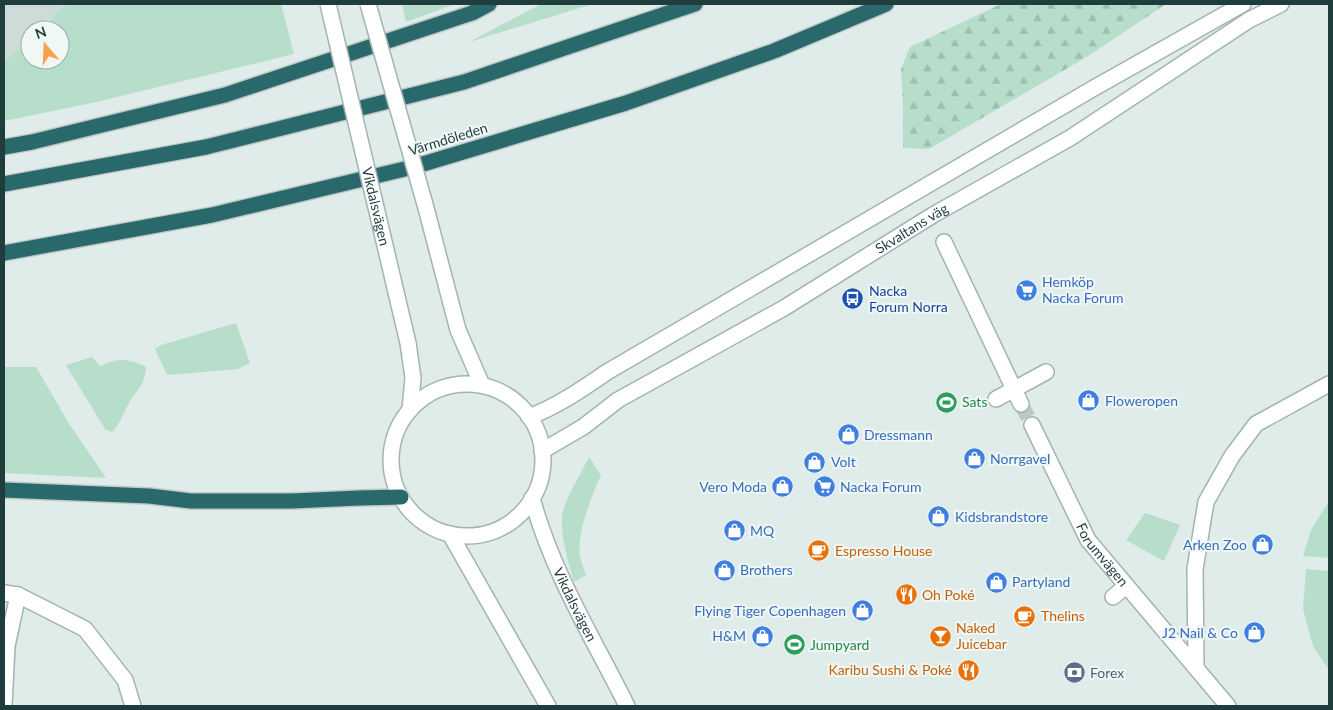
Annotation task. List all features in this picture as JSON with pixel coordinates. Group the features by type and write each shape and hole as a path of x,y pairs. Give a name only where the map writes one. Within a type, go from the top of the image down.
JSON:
{"highway":[{"path":"4,147 32,142 225,95 472,13 489,4"},
{"path":"4,184 206,147 464,82 695,4"},
{"name":"Värmdöleden","path":"4,253 212,216 412,167 626,103 774,51 886,4"},
{"path":"4,490 149,496 191,501 292,502 401,497"}],"street":[{"name":"Vikdalsvägen","path":"328,4 408,344 413,378 410,410"},
{"path":"368,4 426,208 458,330 482,385"},
{"name":"Skvaltans väg","path":"529,417 567,400 624,362 1094,88 1244,4"},
{"name":"Skvaltans väg","path":"542,451 583,427 618,400 784,308 933,215 1070,138 1248,20 1281,4"},
{"path":"944,242 1018,397"},
{"path":"996,399 1018,397 1046,372"},
{"path":"1196,668 1195,569 1206,502 1232,456 1256,424 1329,384"},
{"path":"450,385 482,385 496,389 508,396 529,417 540,439 542,468 539,483 532,498 523,511 511,521 497,529 482,534 466,536 450,534 435,529 410,510 401,497 393,476 391,452 400,422 422,398 435,390 450,385"},
{"name":"Forumvägen","path":"1032,425 1088,540 1228,706"},
{"name":"Vikdalsvägen","path":"532,498 541,529 567,590 627,706"},
{"path":"450,534 548,706"},
{"path":"1113,597 1126,586"},
{"path":"4,706 11,594 85,628 125,680 133,706"}],"shaded area":[{"path":"4,4 67,4 58,10 50,20 20,20 20,48 4,60"}],"green space":[{"path":"67,4 281,4 294,54 92,103 4,121 4,60 20,48 20,70 70,70 70,20 50,20 58,10"},
{"path":"402,4 455,4 406,22"},
{"path":"541,4 593,4 469,42"},
{"path":"1001,4 1166,4 1090,55 929,149 903,148 901,69 910,47"},
{"path":"236,323 250,363 238,369 167,375 155,349 161,345"},
{"path":"92,357 100,366 123,360 146,367 142,384 112,432 105,429 66,365"},
{"path":"4,367 36,367 68,422 106,478 4,473"},
{"path":"589,457 601,475 593,493 580,537 580,556 586,575 574,582 564,542 562,517 569,495"},
{"path":"1329,501 1329,558 1303,556 1311,530"},
{"path":"1145,513 1180,525 1164,561 1126,540"},
{"path":"1306,569 1329,571 1329,670 1313,646 1303,609"}],"tunnel":[{"path":"1021,404 1032,425"}],"place":[{"name":"Hemköp Nacka Forum","path":"1026,290"},
{"name":"Nacka Forum Norra","path":"853,299"},
{"name":"Floweropen","path":"1089,401"},
{"name":"Sats","path":"946,402"},
{"name":"Dressmann","path":"848,435"},
{"name":"Norrgavel","path":"974,459"},
{"name":"Volt","path":"815,462"},
{"name":"Vero Moda","path":"783,487"},
{"name":"Nacka Forum","path":"824,487"},
{"name":"Kidsbrandstore","path":"939,517"},
{"name":"MQ","path":"734,531"},
{"name":"Arken Zoo","path":"1263,545"},
{"name":"Espresso House","path":"819,551"},
{"name":"Brothers","path":"724,570"},
{"name":"Partyland","path":"996,582"},
{"name":"Oh Poké","path":"906,595"},
{"name":"Flying Tiger Copenhagen","path":"862,611"},
{"name":"Thelins","path":"1025,616"},
{"name":"J2 Nail & Co","path":"1254,633"},
{"name":"H&M","path":"762,636"},
{"name":"Naked Juicebar","path":"940,636"},
{"name":"Jumpyard","path":"794,645"},
{"name":"Karibu Sushi & Poké","path":"968,670"},
{"name":"Forex","path":"1074,673"}]}
